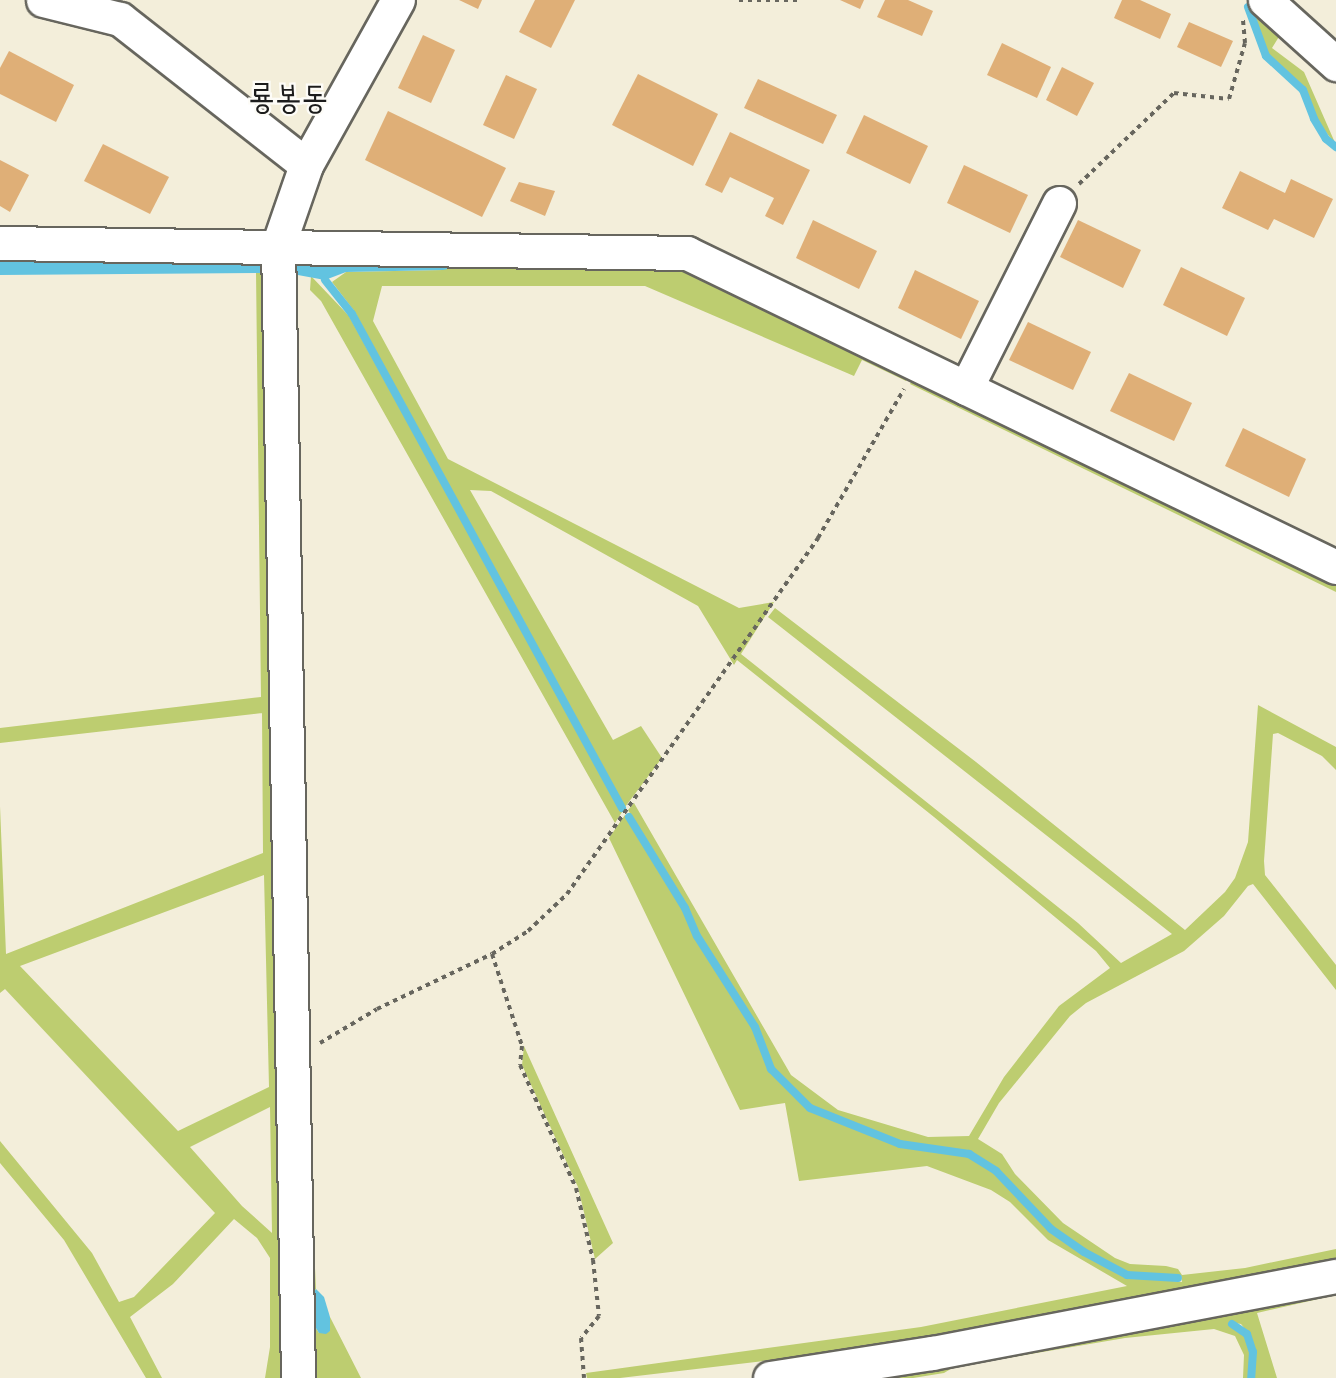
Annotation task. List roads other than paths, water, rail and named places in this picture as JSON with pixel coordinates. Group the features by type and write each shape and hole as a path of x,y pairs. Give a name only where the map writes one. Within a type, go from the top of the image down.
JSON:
{"street":[{"path":"43,0 120,19 306,165"},
{"path":"298,1378 278,246 306,165 398,0"},
{"path":"1254,1 1336,64"},
{"path":"966,388 1059,203"},
{"path":"0,243 687,253 1336,567"},
{"path":"770,1378 932,1353 1336,1276"}],"water":[{"path":"262,258 261,273 0,275 0,261"},
{"path":"288,259 471,264 443,270 346,272 325,280 287,273"},
{"path":"316,1289 324,1297 330,1317 330,1331 326,1334 319,1333 314,1325 310,1298"}],"waterway":[{"path":"1248,7 1266,56 1303,90 1314,119 1326,139 1336,147"},
{"path":"325,280 352,314 622,808"},
{"path":"629,817 685,908 697,936 755,1027 771,1069 810,1108 900,1144 969,1154 996,1171 1051,1229 1084,1252 1127,1275 1178,1278"},
{"path":"1232,1324 1247,1334 1253,1352 1251,1378"}],"district":[{"name":"룡봉동","path":"288,98"}]}
